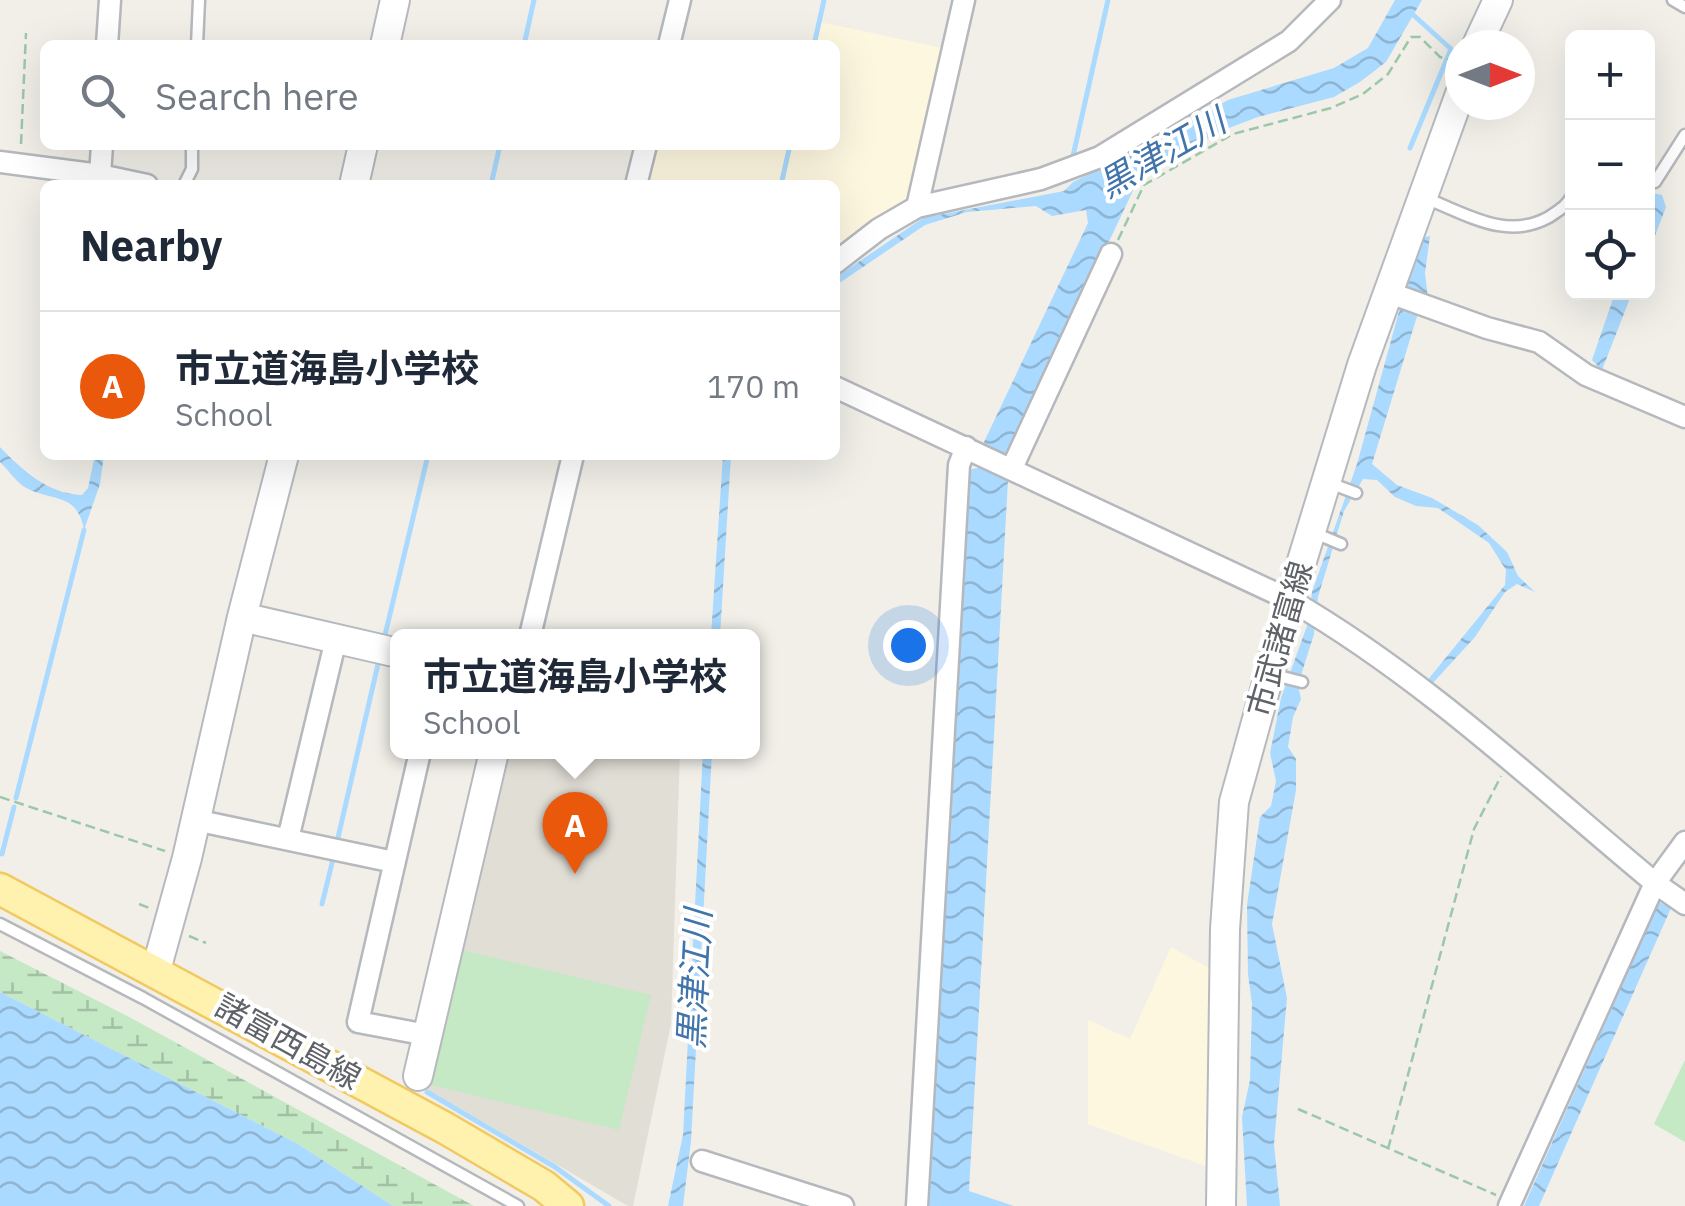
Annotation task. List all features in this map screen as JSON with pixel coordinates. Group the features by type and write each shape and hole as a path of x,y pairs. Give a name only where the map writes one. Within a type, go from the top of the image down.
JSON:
{"main road":[{"path":"386,40 395,0"},
{"path":"1484,30 1498,0"},
{"name":"市武諸富線","path":"1222,1206 1224,929 1234,802 1277,675 1306,609 1318,535 1335,485 1362,365 1397,296 1424,197 1451,120"},
{"path":"355,180 361,150"},
{"path":"156,970 187,858 283,460"},
{"path":"242,617 390,651"},
{"path":"418,1076 492,759"},
{"name":"諸富西島線","path":"0,889 445,1128 544,1186 568,1206"}],"street":[{"path":"107,40 110,0"},
{"path":"671,40 680,0"},
{"path":"916,207 964,0"},
{"path":"840,259 916,207 1041,180 1100,158 1289,41 1330,0"},
{"path":"100,174 102,150"},
{"path":"637,180 645,150"},
{"path":"10,164 126,180"},
{"path":"1012,468 1112,254"},
{"path":"1397,296 1539,342 1586,375 1685,417"},
{"path":"840,389 1306,609 1421,688 1685,904"},
{"path":"917,1206 959,465 972,450"},
{"path":"532,629 572,460"},
{"path":"288,840 336,639"},
{"path":"418,759 358,1022 428,1035"},
{"path":"196,820 394,862"},
{"path":"1510,1204 1655,883 1685,842"},
{"path":"702,1160 843,1206"}],"lane":[{"path":"197,40 200,0"},
{"path":"1673,0 1685,7"},
{"path":"1655,182 1685,135"},
{"path":"187,180 192,170 192,150"},
{"path":"1424,197 1498,226 1516,229 1565,207"},
{"path":"1335,485 1356,494"},
{"path":"1318,535 1342,544"},
{"path":"1277,675 1302,682"},
{"path":"0,924 193,1025 518,1206"}],"path":[{"path":"10,164 26,33"},
{"path":"1112,254 1144,185 1233,134 1331,108 1363,94 1388,74 1411,37 1420,37 1445,60"},
{"path":"1388,1149 1474,829 1509,762"},
{"path":"0,797 187,858"},
{"path":"1298,1110 1510,1204"}],"shaded area":[{"path":"820,22 947,49 912,203 840,254 840,180 642,180 650,150 840,150 840,40 815,40"},
{"path":"500,759 680,759 671,1024 633,1206 423,1087"},
{"path":"1171,947 1214,971 1214,1169 1088,1124 1088,1020 1130,1039"}],"green space":[{"path":"462,950 651,995 619,1130 431,1085"},
{"path":"0,951 131,1018 474,1206 393,1206 298,1144 0,992"},
{"path":"1685,1060 1685,1142 1654,1124"}],"water":[{"name":"黒津江川","path":"1395,0 1422,0 1386,62 1360,82 1334,97 1221,131 1138,180 1007,458 1001,476 1008,480 969,1191 1014,1206 926,1206 969,470 981,467 984,442 1088,223 1086,210 1052,216 1036,206 967,212 925,225 840,283 840,275 923,218 1064,191 1073,182 1152,144 1228,100 1334,68 1368,48"},
{"path":"1655,194 1662,195 1666,207 1655,236"},
{"path":"1430,236 1425,273 1428,299 1422,300 1372,464 1397,485 1432,498 1478,525 1507,552 1518,576 1535,592 1517,584 1505,592 1475,637 1431,685 1426,682 1505,585 1506,570 1489,543 1438,508 1416,506 1395,497 1377,480 1363,479 1344,511 1318,597 1314,634 1298,685 1301,699 1293,717 1288,747 1296,759 1296,790 1272,924 1287,998 1274,1144 1280,1206 1247,1206 1242,1117 1250,1080 1252,1004 1247,905 1260,817 1271,806 1276,781 1270,753 1281,698 1308,623 1312,592 1357,464 1400,308 1410,295 1407,288 1421,238"},
{"path":"1613,300 1629,300 1602,370 1592,360"},
{"path":"0,447 47,485 82,495 88,488 94,460 103,460 100,484 84,530 69,503 23,486 0,462"},
{"path":"723,460 731,460 720,629 711,629"},
{"name":"黒津江川","path":"703,759 712,759 691,1141 683,1206 668,1206 683,1135"},
{"path":"1659,902 1671,908 1539,1206 1524,1206"},
{"path":"0,992 298,1144 393,1206 0,1206"}],"waterway":[{"path":"525,40 534,0"},
{"path":"815,40 824,0"},
{"path":"1073,156 1108,0"},
{"path":"1410,12 1451,49 1410,148"},
{"path":"492,180 499,150"},
{"path":"782,180 789,150"},
{"path":"385,635 427,460"},
{"path":"16,798 84,530"},
{"path":"337,842 378,664"},
{"path":"2,854 14,807"},
{"path":"322,904 333,859"},
{"path":"427,1092 555,1167 609,1206"}],"place":[{"name":"市立道海島小学校","path":"575,874"}]}
